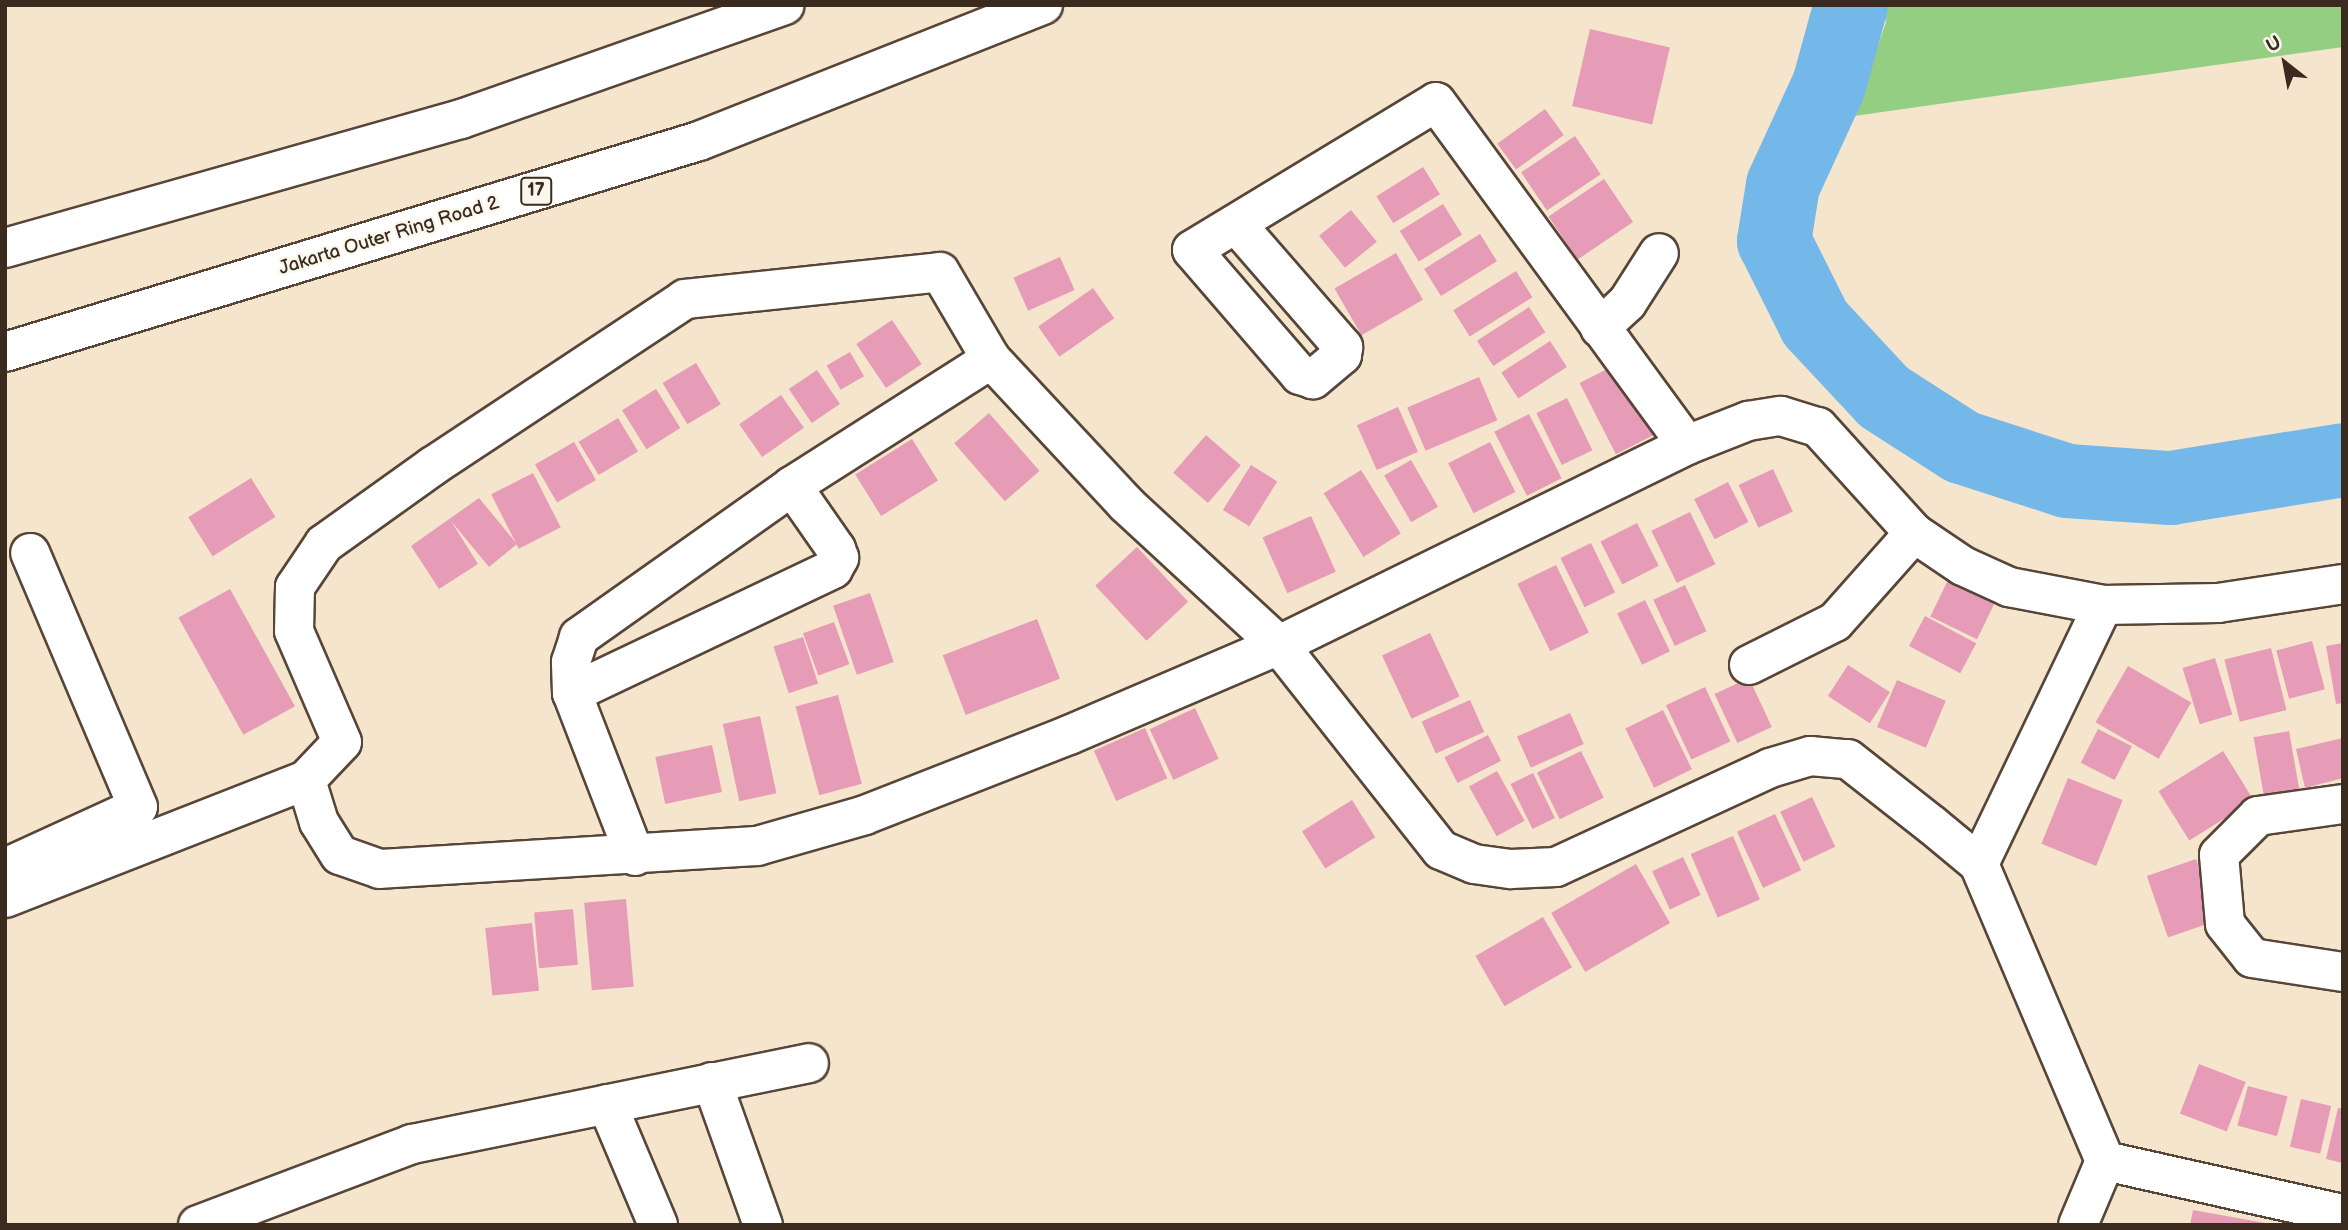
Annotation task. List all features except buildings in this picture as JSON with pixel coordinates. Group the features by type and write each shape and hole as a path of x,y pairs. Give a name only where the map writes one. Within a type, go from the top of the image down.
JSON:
{"main road":[{"path":"5,248 461,119 785,5"},
{"name":"Jakarta Outer Ring Road 2","path":"5,352 699,141 1043,5"},
{"path":"1237,225 1436,102 1687,445"},
{"path":"1600,328 1627,303 1659,253"},
{"path":"5,898 306,780 342,742 294,631 295,587 324,544 433,466 685,299 940,272 991,359 1126,504 1279,645 1441,850 1475,864 1511,869 1556,867 1770,768 1810,756 1848,759 1979,864 2105,1161 2078,1225"},
{"path":"635,856 572,693 571,662 579,637 792,486 991,359"},
{"path":"306,780 319,822 341,855 380,869 635,856 757,846 866,815 1069,736 1279,645 1687,445 1748,421 1781,416 1818,427 1913,533 1963,566 2009,587 2103,605 2218,603 2343,584"},
{"path":"572,693 833,569 839,558 836,549 792,486"},
{"path":"1749,665 1835,622 1913,533"},
{"path":"5,868 138,807 30,553"},
{"path":"1979,864 2103,605"},
{"path":"2343,804 2258,816 2219,855 2225,924 2252,958 2343,972"},
{"path":"198,1225 412,1144 808,1063"},
{"path":"712,1082 763,1225"},
{"path":"607,1104 657,1225"},
{"path":"2105,1161 2343,1214"}],"green space":[{"path":"1881,5 2343,5 2343,47 1854,116 1886,22"}],"waterway":[{"path":"1851,5 1829,85 1783,185 1774,241 1815,323 1884,397 1962,447 2067,481 2171,488 2343,460"}]}
